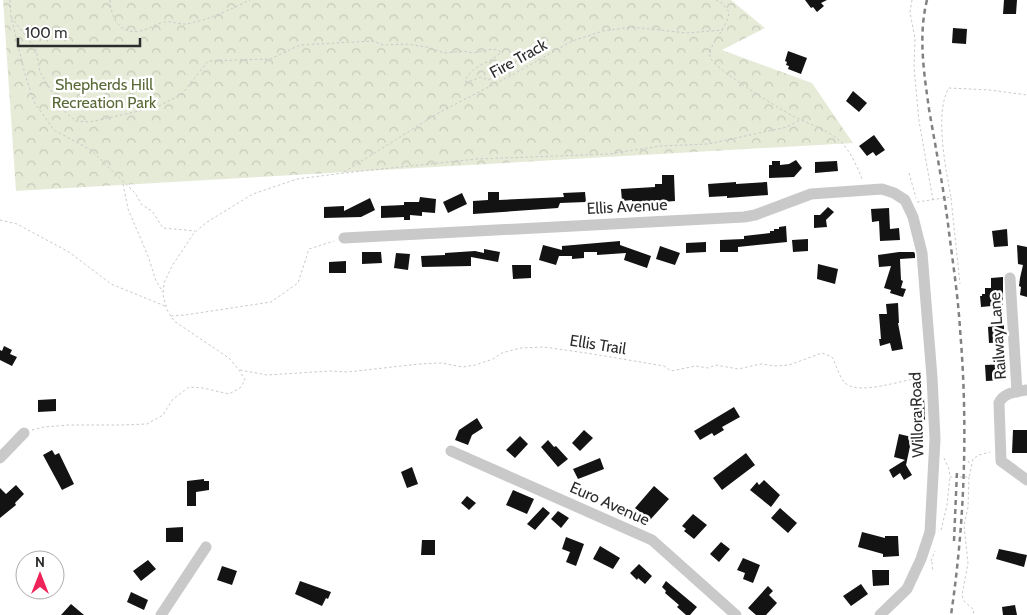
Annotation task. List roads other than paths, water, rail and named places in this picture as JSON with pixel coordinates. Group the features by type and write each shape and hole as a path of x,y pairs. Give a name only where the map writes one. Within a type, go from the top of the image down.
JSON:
{"street":[{"name":"Ellis Avenue","path":"344,238 744,216 755,214 811,194 864,190 882,189 911,201"},
{"name":"Willora Road","path":"880,615 907,590 921,559 930,532 934,453 932,377 922,253 911,201"},
{"name":"Railway Lane","path":"1010,278 1017,392"},
{"path":"1017,392 1001,397 999,403 1001,461 1027,480"},
{"path":"0,458 24,433"},
{"name":"Euro Avenue","path":"451,451 652,540 736,615"},
{"path":"161,615 206,546"}],"railway":[{"path":"927,0 922,41 924,68 945,201 955,280 964,400 962,508 951,615"},
{"path":"954,541 957,471"}],"park label":[{"name":"Shepherds Hill Recreation Park","path":"104,93"}]}
